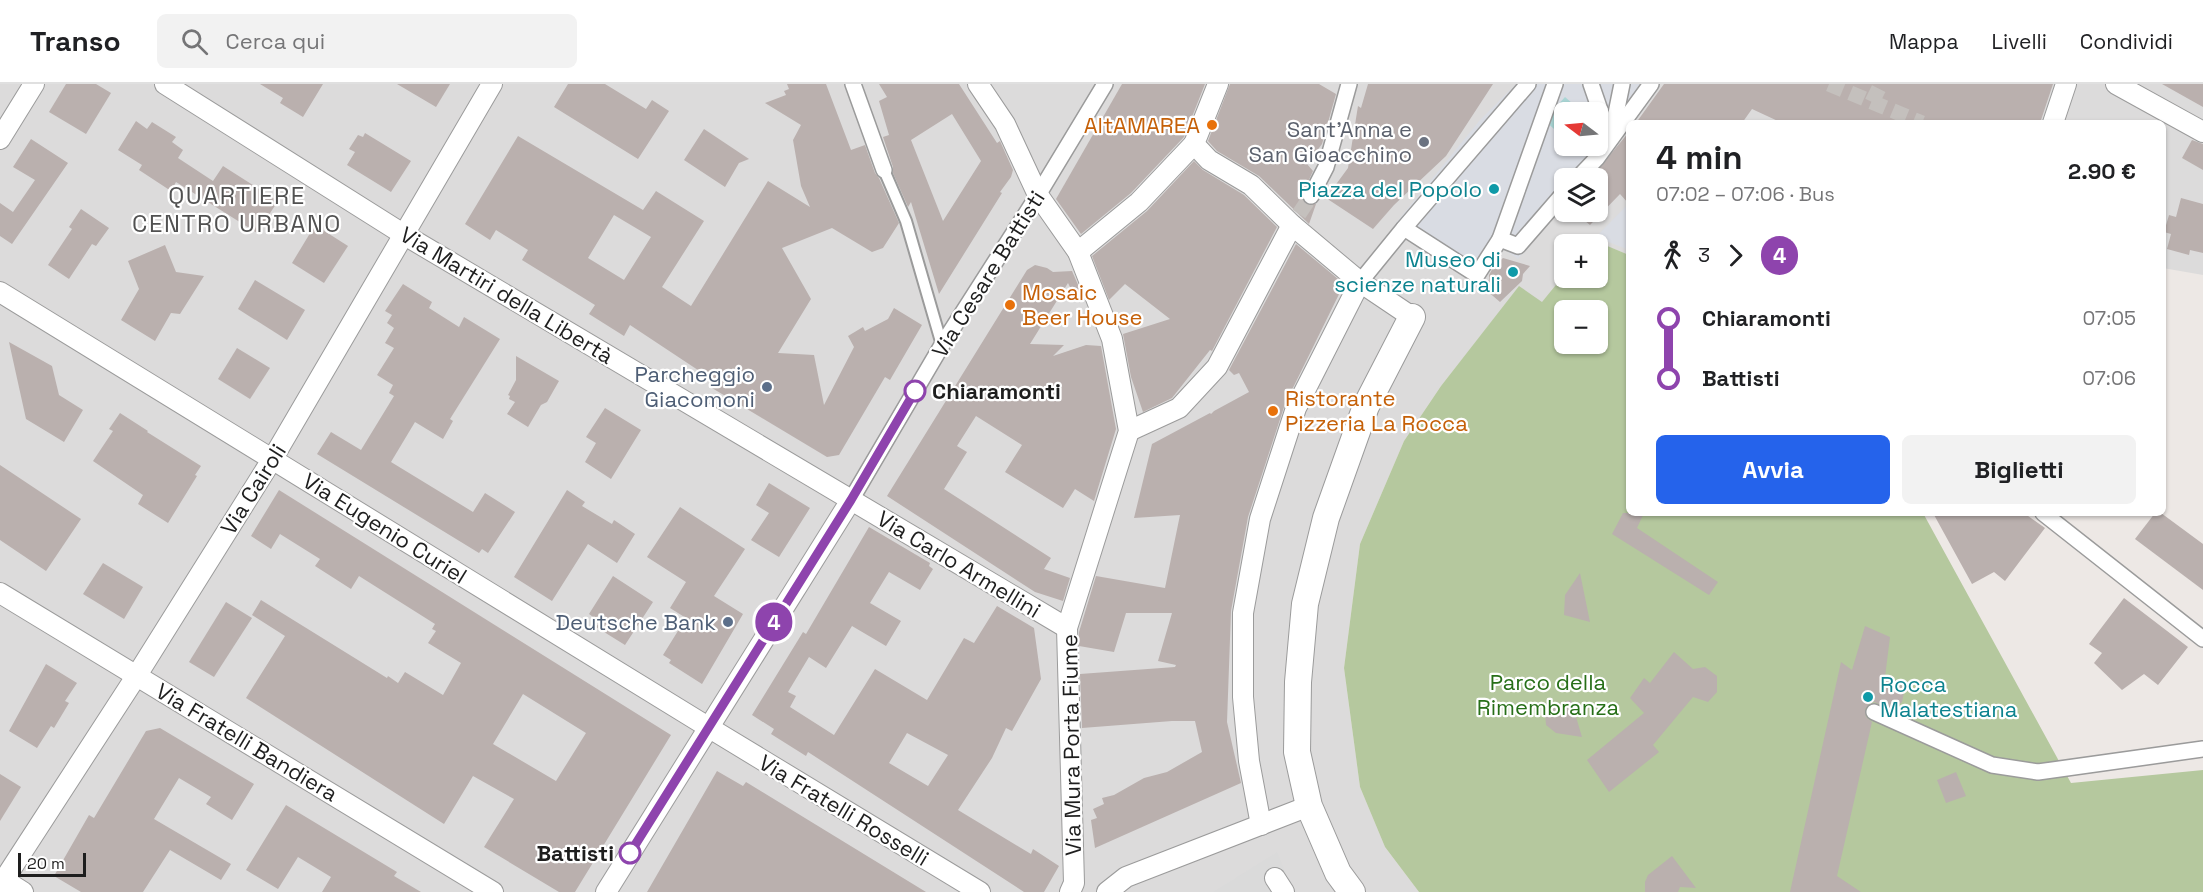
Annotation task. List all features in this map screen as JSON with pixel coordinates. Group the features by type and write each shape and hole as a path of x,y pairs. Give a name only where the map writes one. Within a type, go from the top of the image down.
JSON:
{"street":[{"path":"0,139 34,84"},
{"name":"Via Martiri della Libertà","path":"165,84 403,234 851,500"},
{"name":"Via Cairoli","path":"2,883 137,675 273,458 492,84"},
{"path":"853,84 884,170"},
{"name":"Via Mura Porta Fiume","path":"978,84 1005,124 1038,195 1078,252 1112,339 1129,431 1067,628 1074,883 1070,892"},
{"name":"Via Cesare Battisti","path":"606,892 851,500 942,345 1038,195 1105,84"},
{"path":"1078,252 1139,202 1194,144 1218,84"},
{"path":"1311,196 1326,167 1348,84"},
{"path":"1261,825 1249,761 1243,698 1243,614 1260,519 1296,408 1360,282 1528,84"},
{"path":"1404,228 1478,275 1500,239 1555,84"},
{"path":"1591,84 1610,139"},
{"path":"1610,139 1623,84"},
{"path":"1586,168 1651,84"},
{"path":"2054,120 2066,84"},
{"path":"2116,84 2203,132"},
{"path":"1194,144 1209,160 1251,185 1296,220 1360,282 1412,317 1366,406 1326,518 1305,604 1298,682 1297,752 1308,806 1338,873 1352,892"},
{"path":"1500,239 1518,246 1554,205"},
{"path":"1129,431 1179,408 1217,367 1296,220"},
{"name":"Via Eugenio Curiel","path":"0,292 708,727"},
{"name":"Via Carlo Armellini","path":"851,500 1067,628"},
{"path":"2047,516 2203,639"},
{"name":"Via Fratelli Bandiera","path":"0,593 493,892"},
{"path":"1874,712 1992,765 2038,772 2203,749"},
{"name":"Via Fratelli Rosselli","path":"708,727 980,892"},
{"path":"1107,892 1126,878 1308,806"},
{"path":"2,883 23,892"}],"lane":[{"path":"884,170 906,221 942,345"}],"shaded area":[{"path":"0,84 2203,84 2203,275 2166,269 2166,120 1626,120 1626,254 1608,247 1608,234 1554,234 1554,288 1542,303 1519,287 1441,386 1404,441 1360,544 1344,668 1360,787 1385,847 1419,892 0,892"},
{"name":"Piazza del Popolo","path":"1516,84 1651,84 1608,141 1608,102 1554,102 1554,156 1597,156 1588,168 1554,168 1554,212 1518,259 1501,247 1482,278 1396,223 1480,120"},
{"path":"1626,206 1626,249 1608,242 1608,234 1599,234"},
{"path":"1277,852 1290,884 1297,892 1213,892"}],"green space":[{"name":"Parco della Rimembranza","path":"1608,246 1626,254 1626,516 1925,516 2071,783 2203,770 2203,892 1419,892 1385,847 1360,787 1344,668 1360,544 1404,441 1441,386 1519,286 1542,302 1554,287 1608,288"}],"water":[{"path":"1565,97 1571,102 1560,102"},
{"path":"1554,109 1554,129 1544,120"}],"building":[{"path":"66,84 96,84 111,93 86,134 49,112"},
{"path":"260,84 323,84 303,117 280,103 283,98"},
{"path":"397,84 450,84 436,107"},
{"path":"568,84 605,84 646,109 652,100 669,111 638,159 554,107"},
{"path":"787,84 826,84 851,150 865,145 875,173 899,223 883,248 872,252 832,228 782,248 811,299 778,353 814,355 824,405 854,347 848,336 863,327 865,331 888,319 894,308 922,325 890,380 885,377 839,455 827,457 712,388 716,382 630,325 624,336 589,314 595,305 522,260 528,250 496,230 490,240 465,224 518,136 643,210 656,191 704,221 662,287 691,306 768,181 810,207 801,186 793,140 801,125 765,103 786,95 784,91 789,89","holes":["614,215 651,237 624,280 588,258"]},
{"path":"879,84 959,84 997,143 1000,141 1013,170 1011,177 1000,192 1002,193 939,294 911,202 908,207 893,173 883,137 889,135 879,101 887,97","holes":["952,114 981,161 943,221 911,140"]},
{"path":"1122,84 1205,84 1184,137 1131,193 1081,234 1056,199"},
{"path":"1230,84 1319,84 1336,94 1322,144 1307,164 1313,171 1301,197 1306,204 1316,204 1309,224 1259,176 1217,151 1208,141"},
{"path":"1368,84 1493,84 1446,156 1394,205 1373,229 1326,198 1348,168 1358,106 1361,108"},
{"path":"1664,84 2053,84 2041,120 1776,120 1752,109 1744,120 1638,120"},
{"path":"2162,84 2203,84 2203,107"},
{"path":"136,121 147,129 152,122 176,137 172,142 183,150 178,158 213,181 223,166 278,201 257,233 176,182 171,191 139,170 142,165 118,150"},
{"path":"704,129 749,159 739,163 725,187 684,160"},
{"path":"365,133 411,161 391,192 347,165 355,152 349,149 358,135 363,137"},
{"path":"1626,136 1626,201 1620,194 1608,206 1608,168 1599,168"},
{"path":"31,139 68,163 12,244 0,236 0,203 13,212 35,180 13,167"},
{"path":"2192,140 2203,144 2203,170 2182,158"},
{"path":"1194,161 1203,170 1244,195 1277,227 1212,351 1210,350 1172,398 1143,412 1131,377 1123,334 1170,319 1125,284 1109,300 1092,256 1147,211"},
{"path":"2181,198 2203,204 2203,253 2190,250 2189,255 2167,249 2171,234 2166,233 2166,225 2169,215 2176,217"},
{"path":"81,209 109,228 96,246 92,244 69,279 48,265 72,229 69,227"},
{"path":"315,225 348,246 324,283 292,263"},
{"path":"1296,244 1344,284 1285,404 1248,517 1231,611 1227,722 1241,783 1095,848 1091,820 1097,818 1093,809 1104,804 1102,798 1114,795 1144,778 1167,772 1202,752 1195,721 1082,728 1080,674 1175,667 1176,665 1158,661 1172,613 1126,613 1114,652 1079,646 1079,632 1096,576 1165,588 1180,515 1134,518 1152,444 1249,392 1239,373 1234,375 1229,370"},
{"path":"165,245 176,272 204,276 180,314 171,313 155,341 121,320 139,289 128,261"},
{"path":"1503,258 1530,266 1523,274 1522,281 1500,302 1479,284 1489,280 1494,266"},
{"path":"1035,265 1053,272 1072,271 1082,294 1075,297 1068,283 1030,344 1064,345 1053,356 1086,345 1101,346 1116,429 1094,501 1075,489 1063,508 1005,472 1022,445 976,416 957,446 967,452 944,489 1051,558 1044,569 1070,578 1063,601 1035,592 887,496 1027,270"},
{"path":"255,280 305,310 287,340 238,309"},
{"path":"403,284 432,302 429,308 459,327 464,317 500,339 450,419 453,421 443,439 415,422 391,462 473,512 485,493 515,512 488,553 482,549 479,553 317,454 331,432 361,450 394,396 389,393 393,385 377,375 394,348 385,343 394,328 387,323 392,315 385,311"},
{"path":"9,342 52,366 59,395 83,410 64,442 26,419"},
{"path":"237,348 270,368 250,399 218,379"},
{"path":"516,356 559,381 528,427 507,414 515,402 509,399 508,395 516,380"},
{"path":"605,408 641,430 611,479 585,462 596,443 586,437"},
{"path":"120,413 201,466 168,523 138,504 143,495 93,461 113,431 109,429"},
{"path":"0,465 81,519 46,571 0,540"},
{"path":"769,483 810,508 779,557 751,540 769,513 756,505"},
{"path":"279,490 671,735 575,892 559,892 484,847 514,799 473,776 444,824 246,698 285,636 252,615 261,600 398,683 405,672 443,695 461,663 428,643 436,631 432,629 435,624 359,576 351,589 315,566 320,559 280,534 271,549 251,536","holes":["523,694 586,733 556,781 493,744"]},
{"path":"567,490 585,502 582,506 612,524 614,520 635,534 617,563 588,544 552,601 514,577"},
{"path":"680,507 745,549 714,596 743,614 702,684 669,663 671,660 663,655 686,618 670,608 686,582 647,557"},
{"path":"1623,513 1626,513 1626,516 1643,516 1637,528 1718,582 1709,595 1612,534"},
{"path":"1935,516 2028,516 2045,528 2005,581 1994,572 1972,584"},
{"path":"2153,516 2165,516 2203,544 2203,590 2135,539"},
{"path":"869,527 930,563 929,566 933,569 920,590 889,572 870,603 901,621 886,646 852,626 826,668 809,657 788,692 796,696 790,707 834,735 875,669 927,700 964,638 974,643 997,606 1034,628 1041,679 1012,731 1006,728 992,758 958,810 1031,854 1033,849 1059,866 1044,892 1024,892 808,752 806,756 771,734 774,729 752,715 803,632 806,634","holes":["907,733 948,755 928,786 889,763"]},
{"path":"103,563 143,587 124,619 83,594"},
{"path":"1580,573 1590,622 1564,615 1565,595"},
{"path":"613,576 653,602 625,645 596,627 600,622 589,614"},
{"path":"2124,598 2188,647 2158,685 2144,674 2122,690 2094,663 2102,653 2089,644"},
{"path":"226,602 252,618 214,677 189,662"},
{"path":"1865,626 1890,637 1885,677 1900,682 1904,692 1902,702 1896,708 1891,709 1874,702 1865,709 1866,717 1872,722 1837,876 1861,892 1790,892 1841,662 1852,670"},
{"path":"1674,652 1693,669 1705,667 1717,676 1717,692 1708,702 1693,697 1653,745 1659,752 1609,792 1587,760 1644,713 1630,698 1644,678 1650,683"},
{"path":"46,664 77,683 65,701 69,703 54,728 51,726 37,748 9,731"},
{"path":"1571,700 1582,737 1556,733 1546,725 1545,712 1549,706"},
{"path":"160,728 254,784 232,820 206,804 211,797 179,778 154,819 231,864 221,880 170,850 143,892 81,892 54,876 89,815 94,818 146,731"},
{"path":"717,771 743,786 746,782 926,892 647,892"},
{"path":"1956,772 1966,796 1946,803 1937,780"},
{"path":"0,774 21,787 0,821"},
{"path":"286,805 397,872 394,876 421,892 322,892 331,877 298,857 278,889 246,870"},
{"path":"1672,856 1696,888 1680,887 1678,892 1645,892 1648,875"}],"tunnel":[{"path":"1829,84 1915,120"},
{"path":"1872,102 1881,84"},
{"path":"1299,214 1311,196"}],"bus line":[{"name":"4","path":"630,853 851,500 915,391"}],"place":[{"name":"AltAMAREA","path":"1212,125"},
{"name":"Sant'Anna e San Gioacchino","path":"1424,142"},
{"name":"Piazza del Popolo","path":"1494,189"},
{"name":"Museo di scienze naturali","path":"1513,272"},
{"name":"Mosaic Beer House","path":"1010,305"},
{"name":"Parcheggio Giacomoni","path":"767,387"},
{"name":"Chiaramonti","path":"915,391"},
{"name":"Ristorante Pizzeria La Rocca","path":"1273,411"},
{"name":"Deutsche Bank","path":"728,622"},
{"name":"Rocca Malatestiana","path":"1868,697"},
{"name":"Battisti","path":"630,853"}],"district":[{"name":"QUARTIERE CENTRO URBANO","path":"237,209"}]}
